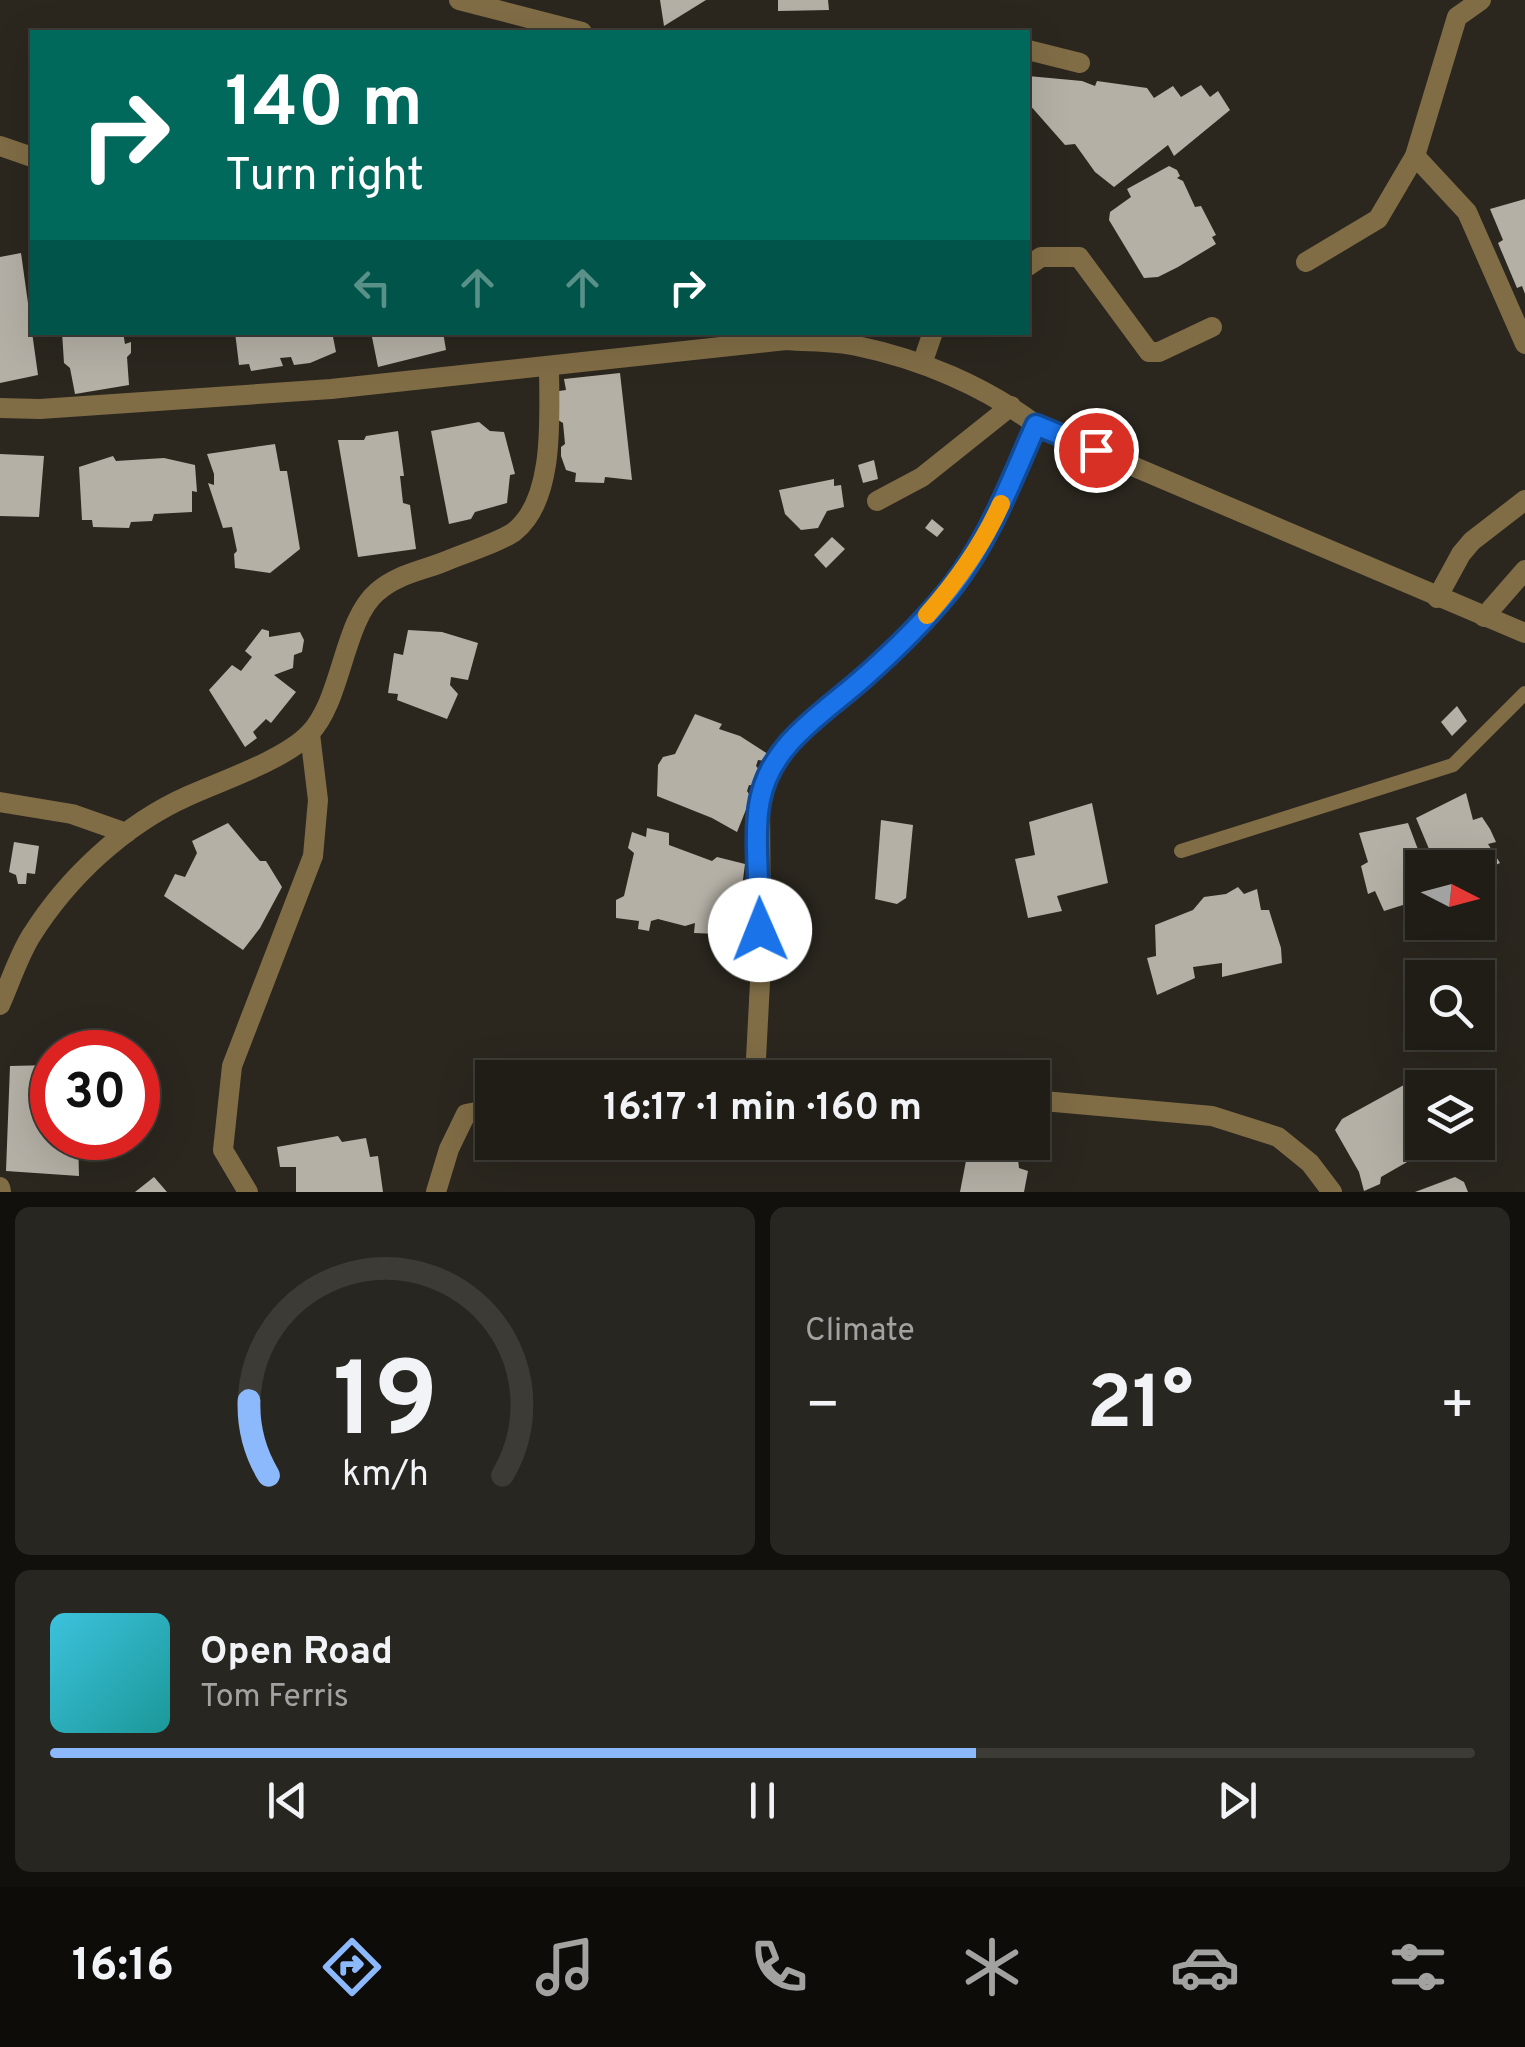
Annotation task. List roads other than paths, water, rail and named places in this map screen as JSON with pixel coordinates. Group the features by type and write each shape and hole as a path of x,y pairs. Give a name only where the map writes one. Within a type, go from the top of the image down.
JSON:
{"street":[{"path":"459,0 574,30"},
{"path":"1306,262 1378,219 1414,156 1457,17 1481,0"},
{"path":"1030,50 1080,63"},
{"path":"0,146 30,156"},
{"path":"1414,156 1467,212 1525,344"},
{"path":"1030,264 1041,256 1078,257 1150,352 1159,352 1212,327"},
{"path":"922,364 934,335"},
{"path":"0,408 40,409 331,389 786,340 855,345 922,364 1011,406 1036,425 1525,633"},
{"path":"0,1005 30,937 80,874 126,833 164,807 270,760 310,734 340,672 351,635 374,594 402,576 515,532 542,492 550,433 548,366"},
{"path":"877,501 922,477 1011,406"},
{"path":"756,1060 761,963 760,800 776,759 807,723 909,635 951,588 984,540 1036,425"},
{"path":"1437,598 1450,571 1472,541 1525,500"},
{"path":"1484,617 1525,570"},
{"path":"248,1192 224,1150 232,1066 313,856 318,800 310,734"},
{"path":"0,802 72,814 126,833"},
{"path":"1050,1102 1212,1116 1278,1137 1310,1162 1332,1192"},
{"path":"436,1192 449,1148 466,1114 475,1112"}],"lane":[{"path":"1181,851 1453,765 1525,693"}]}
